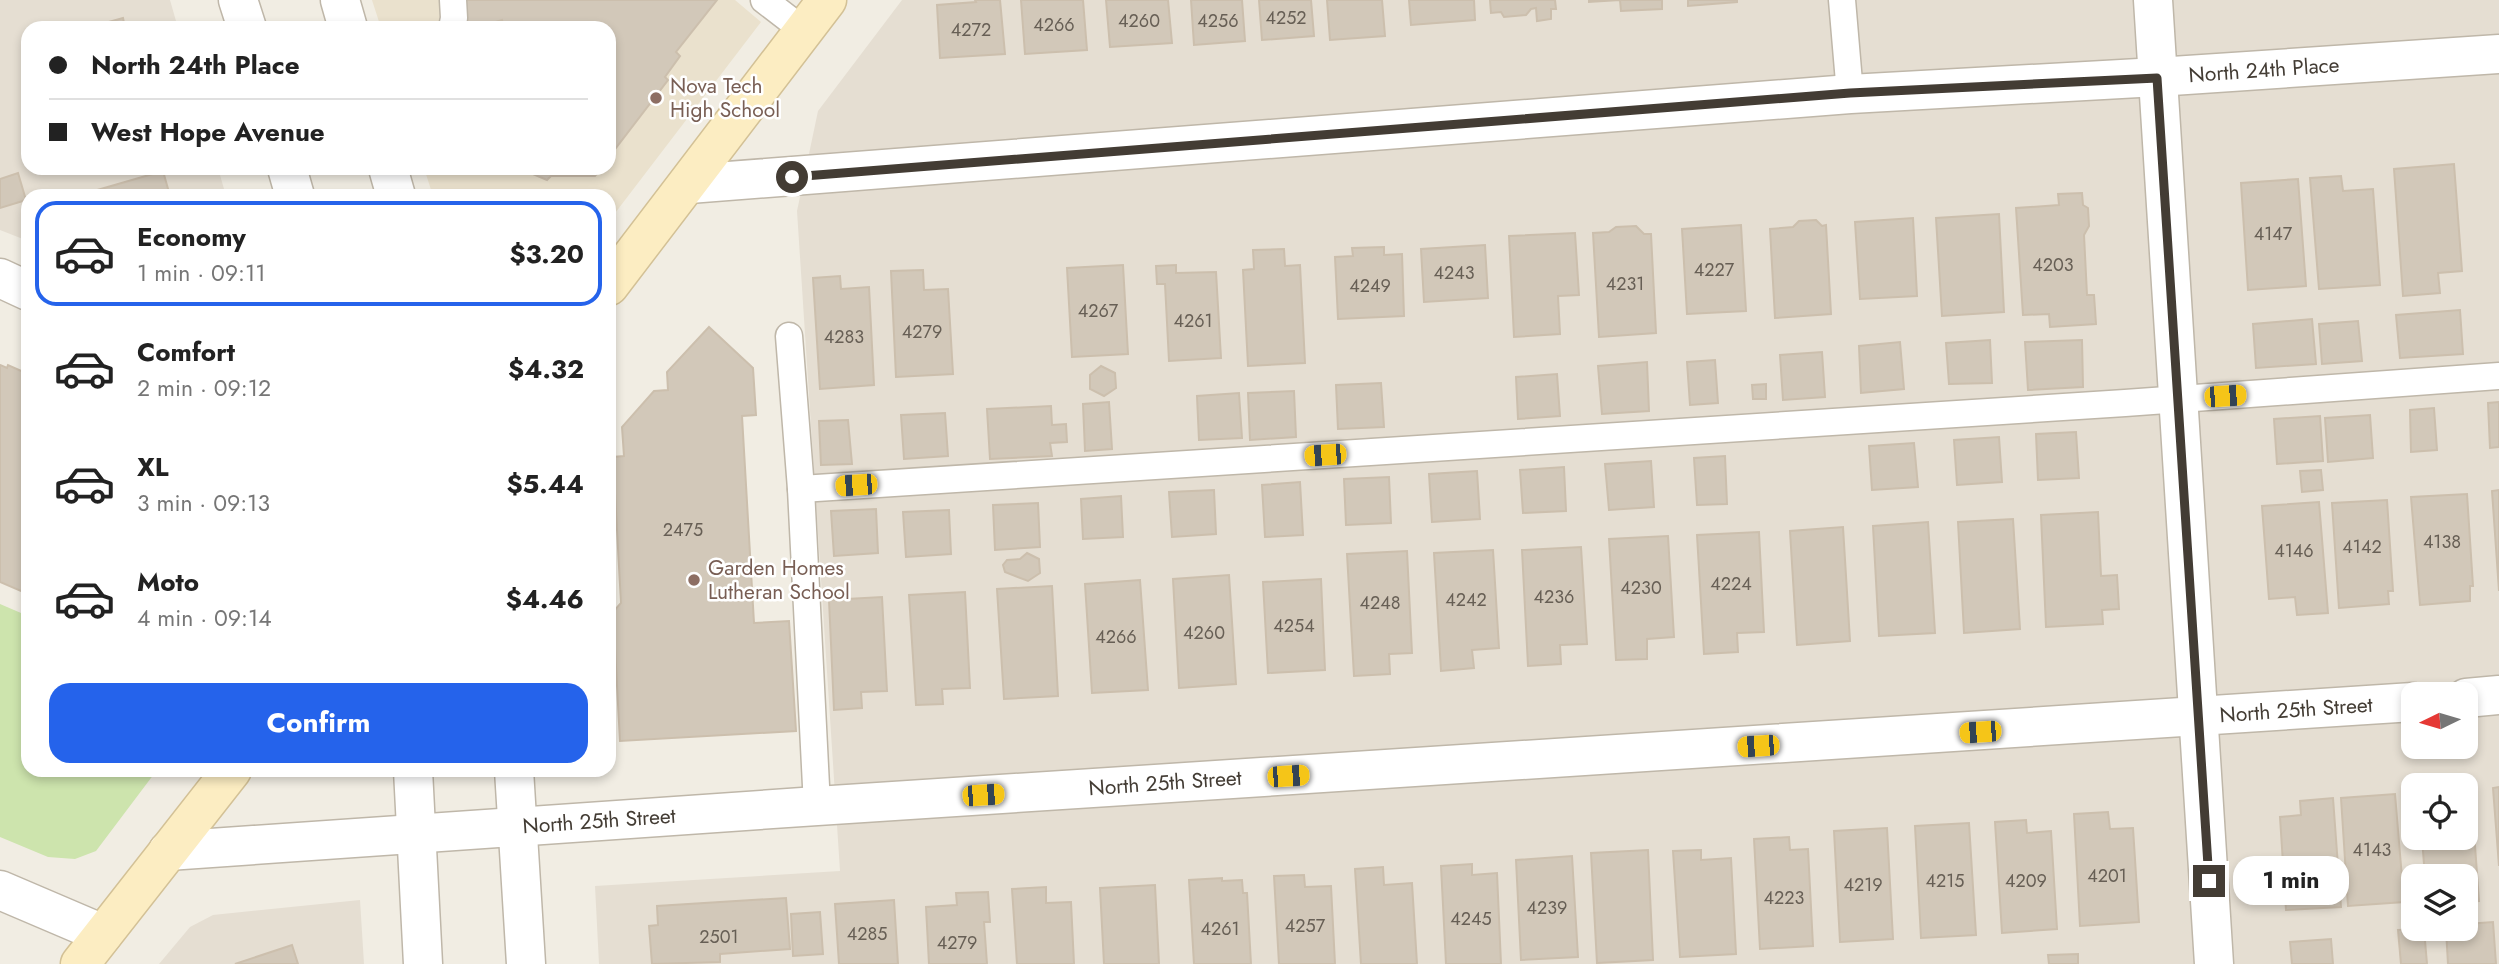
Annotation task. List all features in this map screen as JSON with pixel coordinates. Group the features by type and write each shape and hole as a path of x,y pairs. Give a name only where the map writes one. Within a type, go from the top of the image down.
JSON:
{"street":[{"path":"239,0 245,21"},
{"path":"340,0 346,21"},
{"path":"616,277 827,0"},
{"path":"2153,0 2214,964"},
{"name":"North 24th Place","path":"689,184 1850,93 2157,78 2499,54"},
{"path":"0,278 21,288"},
{"path":"2478,697 2499,695"},
{"name":"North 25th Street","path":"168,850 2401,703"},
{"path":"80,964 226,777"},
{"path":"413,777 423,964"},
{"path":"514,777 526,964"},
{"path":"0,890 103,934"}],"lane":[{"path":"453,0 453,21"},
{"path":"764,0 803,30"},
{"path":"1842,0 1850,93"},
{"path":"789,336 801,489 817,806"},
{"path":"801,489 2179,400 2499,376"}],"shaded area":[{"path":"0,0 170,0 176,21 21,21 21,175 220,175 224,189 21,189 21,238 0,230"},
{"name":"Nova Tech High School","path":"372,0 735,0 761,22 616,212 616,189 431,189 426,175 616,175 616,21 379,21"},
{"path":"902,0 2499,0 2499,964 599,964 595,886 840,871 797,211 818,111"},
{"path":"360,900 364,964 159,964 190,927 213,915"}],"green space":[{"path":"0,604 21,613 21,777 152,777 96,851 75,859 48,857 0,837"}],"building":[{"path":"458,0 717,0 676,52 680,56 665,77 668,80 616,148 616,21 464,21"},
{"path":"975,0 1000,0 1005,54 940,58 937,5 976,2"},
{"path":"1021,0 1083,0 1087,50 1025,54"},
{"path":"1106,0 1168,0 1172,43 1110,47"},
{"path":"1191,0 1242,0 1245,41 1194,45"},
{"path":"1259,0 1311,0 1314,36 1262,40"},
{"path":"1327,0 1382,0 1385,36 1330,40"},
{"path":"1409,0 1474,0 1475,20 1411,25"},
{"path":"1490,0 1555,0 1556,9 1551,9 1551,19 1537,21 1536,8 1526,15 1504,17 1501,12 1491,13"},
{"path":"1589,0 1620,0 1589,2"},
{"path":"1620,0 1662,0 1662,9 1621,11"},
{"path":"1688,0 1737,0 1737,2 1688,6"},
{"path":"2454,164 2462,271 2438,273 2440,293 2403,296 2394,169"},
{"path":"18,173 23,189 21,202 0,208 0,179"},
{"path":"149,175 164,175 168,189 101,189"},
{"path":"535,175 596,175 551,176 547,180"},
{"path":"2341,176 2343,191 2373,189 2380,285 2319,289 2310,178"},
{"path":"2298,179 2306,286 2248,290 2241,183"},
{"path":"2082,193 2083,205 2088,208 2089,226 2084,235 2087,295 2094,295 2096,324 2050,327 2049,314 2023,315 2016,208 2059,205 2058,194"},
{"path":"1999,214 2004,312 1942,316 1936,218"},
{"path":"1913,218 1917,296 1860,299 1855,222"},
{"path":"1816,220 1822,226 1826,225 1831,314 1775,318 1770,229 1793,227 1799,221"},
{"path":"1741,225 1746,311 1687,314 1682,229"},
{"path":"1636,226 1644,234 1651,234 1656,333 1599,337 1593,233 1609,232 1616,227"},
{"path":"1575,233 1579,295 1558,296 1560,334 1514,337 1509,236"},
{"path":"1485,245 1488,298 1424,302 1421,249"},
{"path":"1384,247 1384,255 1402,254 1404,316 1338,319 1335,257 1353,256 1352,248"},
{"path":"1284,249 1285,266 1300,265 1305,363 1248,366 1243,270 1254,269 1253,250"},
{"path":"1123,265 1128,354 1072,357 1067,268"},
{"path":"1176,265 1176,273 1216,272 1221,358 1169,361 1165,284 1157,284 1156,266"},
{"path":"923,270 924,290 948,289 953,374 896,377 891,271"},
{"path":"840,276 841,289 869,287 874,385 820,389 813,278"},
{"path":"2460,310 2463,354 2400,358 2396,315"},
{"path":"2312,319 2316,364 2256,368 2253,324"},
{"path":"2358,321 2362,361 2322,364 2319,324"},
{"path":"709,327 753,368 756,415 742,416 754,623 789,621 796,731 620,741 616,667 616,609 621,603 616,457 624,456 622,427 654,391 668,390 667,372"},
{"path":"1990,340 1992,383 1949,384 1946,343"},
{"path":"2082,340 2083,387 2028,390 2025,342"},
{"path":"1900,342 1904,389 1861,393 1859,346"},
{"path":"1822,352 1825,397 1783,400 1780,355"},
{"path":"1715,360 1718,403 1690,405 1687,362"},
{"path":"1647,362 1649,411 1602,414 1598,366"},
{"path":"0,365 7,368 8,365 21,371 21,591 0,582"},
{"path":"1101,366 1115,373 1116,388 1104,396 1090,389 1090,375"},
{"path":"1557,374 1560,416 1518,419 1516,377"},
{"path":"1381,383 1384,427 1338,429 1336,385"},
{"path":"1766,384 1766,399 1753,399 1752,385"},
{"path":"1294,391 1296,437 1250,440 1248,393"},
{"path":"1239,393 1242,438 1199,440 1197,396"},
{"path":"1109,402 1112,449 1085,451 1083,404"},
{"path":"2499,402 2499,447 2490,448 2488,403"},
{"path":"1051,406 1052,425 1066,424 1067,442 1050,443 1052,456 990,459 987,409"},
{"path":"2434,408 2437,450 2411,452 2410,410"},
{"path":"945,413 948,456 904,459 901,415"},
{"path":"2370,415 2373,458 2328,462 2325,418"},
{"path":"2320,416 2323,461 2277,464 2274,419"},
{"path":"848,420 852,464 821,465 819,421"},
{"path":"2076,432 2079,478 2038,480 2036,434"},
{"path":"1999,437 2002,482 1957,485 1954,440"},
{"path":"1914,443 1918,487 1872,490 1869,446"},
{"path":"1725,456 1727,504 1697,505 1694,458"},
{"path":"1651,461 1654,507 1609,510 1605,464"},
{"path":"1564,467 1566,511 1523,513 1520,470"},
{"path":"2321,470 2323,490 2302,492 2300,471"},
{"path":"1477,471 1480,519 1432,522 1429,474"},
{"path":"1389,477 1391,523 1346,525 1344,479"},
{"path":"1300,482 1303,535 1265,537 1262,485"},
{"path":"1214,490 1216,534 1172,537 1169,492"},
{"path":"2499,490 2499,591 2492,491"},
{"path":"2467,494 2473,586 2470,586 2470,601 2420,605 2411,497"},
{"path":"1121,496 1123,537 1083,539 1081,499"},
{"path":"2387,500 2393,591 2388,591 2389,604 2339,608 2332,503"},
{"path":"2319,502 2328,613 2297,615 2295,597 2269,599 2262,506"},
{"path":"1038,503 1040,547 995,550 993,505"},
{"path":"876,509 878,553 834,556 831,511"},
{"path":"949,510 951,554 906,557 903,512"},
{"path":"2098,512 2101,576 2117,575 2119,609 2102,610 2103,624 2046,627 2041,515"},
{"path":"2013,519 2020,629 1964,633 1958,522"},
{"path":"1928,522 1935,633 1879,636 1873,526"},
{"path":"1843,527 1850,641 1797,645 1790,531"},
{"path":"1759,532 1764,632 1737,633 1738,652 1704,654 1697,535"},
{"path":"1668,536 1674,637 1647,639 1647,659 1616,660 1609,539"},
{"path":"1581,547 1587,644 1560,645 1561,664 1528,666 1522,550"},
{"path":"1493,550 1499,648 1472,650 1474,668 1441,671 1434,553"},
{"path":"1407,551 1412,653 1389,654 1390,674 1354,676 1347,554"},
{"path":"1027,553 1039,559 1040,573 1028,581 1005,572 1003,565 1007,560 1020,559"},
{"path":"1229,575 1236,684 1179,688 1173,579"},
{"path":"1321,579 1325,670 1268,673 1263,582"},
{"path":"1140,580 1148,690 1092,693 1085,584"},
{"path":"1052,586 1058,696 1004,699 997,589"},
{"path":"965,592 970,688 942,689 943,704 916,705 909,595"},
{"path":"882,597 887,691 861,692 862,708 834,710 829,600"},
{"path":"2499,787 2499,866 2493,788"},
{"path":"2395,794 2401,902 2348,906 2341,798"},
{"path":"2333,798 2341,907 2286,910 2280,817 2301,815 2300,801"},
{"path":"2108,812 2110,829 2133,828 2139,922 2080,926 2074,814"},
{"path":"2026,820 2027,833 2051,831 2057,929 2002,933 1995,822"},
{"path":"1969,823 1976,935 1921,938 1915,826"},
{"path":"1887,828 1893,939 1840,942 1834,831"},
{"path":"1789,837 1790,850 1808,849 1813,946 1760,949 1754,839"},
{"path":"1648,850 1653,960 1597,963 1591,853"},
{"path":"1701,850 1701,860 1731,858 1736,954 1680,957 1673,851"},
{"path":"2423,850 2475,850 2476,864 2424,864"},
{"path":"1572,856 1578,957 1521,960 1516,860"},
{"path":"1472,864 1472,875 1497,873 1501,964 1446,964 1441,866"},
{"path":"1383,867 1384,885 1412,883 1417,964 1361,964 1355,869"},
{"path":"1304,875 1305,887 1331,886 1335,964 1279,964 1274,876"},
{"path":"1222,878 1222,881 1242,880 1243,893 1247,893 1251,964 1194,964 1189,880"},
{"path":"1155,885 1159,964 1104,964 1100,888"},
{"path":"1046,887 1046,903 1071,902 1074,964 1017,964 1012,889"},
{"path":"988,892 990,922 984,922 987,964 929,964 926,907 957,905 956,893"},
{"path":"786,898 790,949 720,954 720,962 652,964 649,926 658,925 657,906"},
{"path":"894,900 898,964 839,964 835,904"},
{"path":"820,912 823,954 793,956 791,914"},
{"path":"2493,922 2496,964 2448,964 2447,941 2478,941 2478,923"},
{"path":"2398,930 2401,930 2401,941 2425,941 2427,964 2401,964"},
{"path":"2331,939 2333,964 2292,964 2290,942"},
{"path":"292,945 298,964 235,964"},
{"path":"2078,954 2078,964 2049,964 2048,955"}],"place":[{"name":"Nova Tech High School","path":"656,98"},
{"name":"Garden Homes Lutheran School","path":"694,580"}],"route":[{"path":"792,177 1850,93 2157,78 2209,881"}]}
